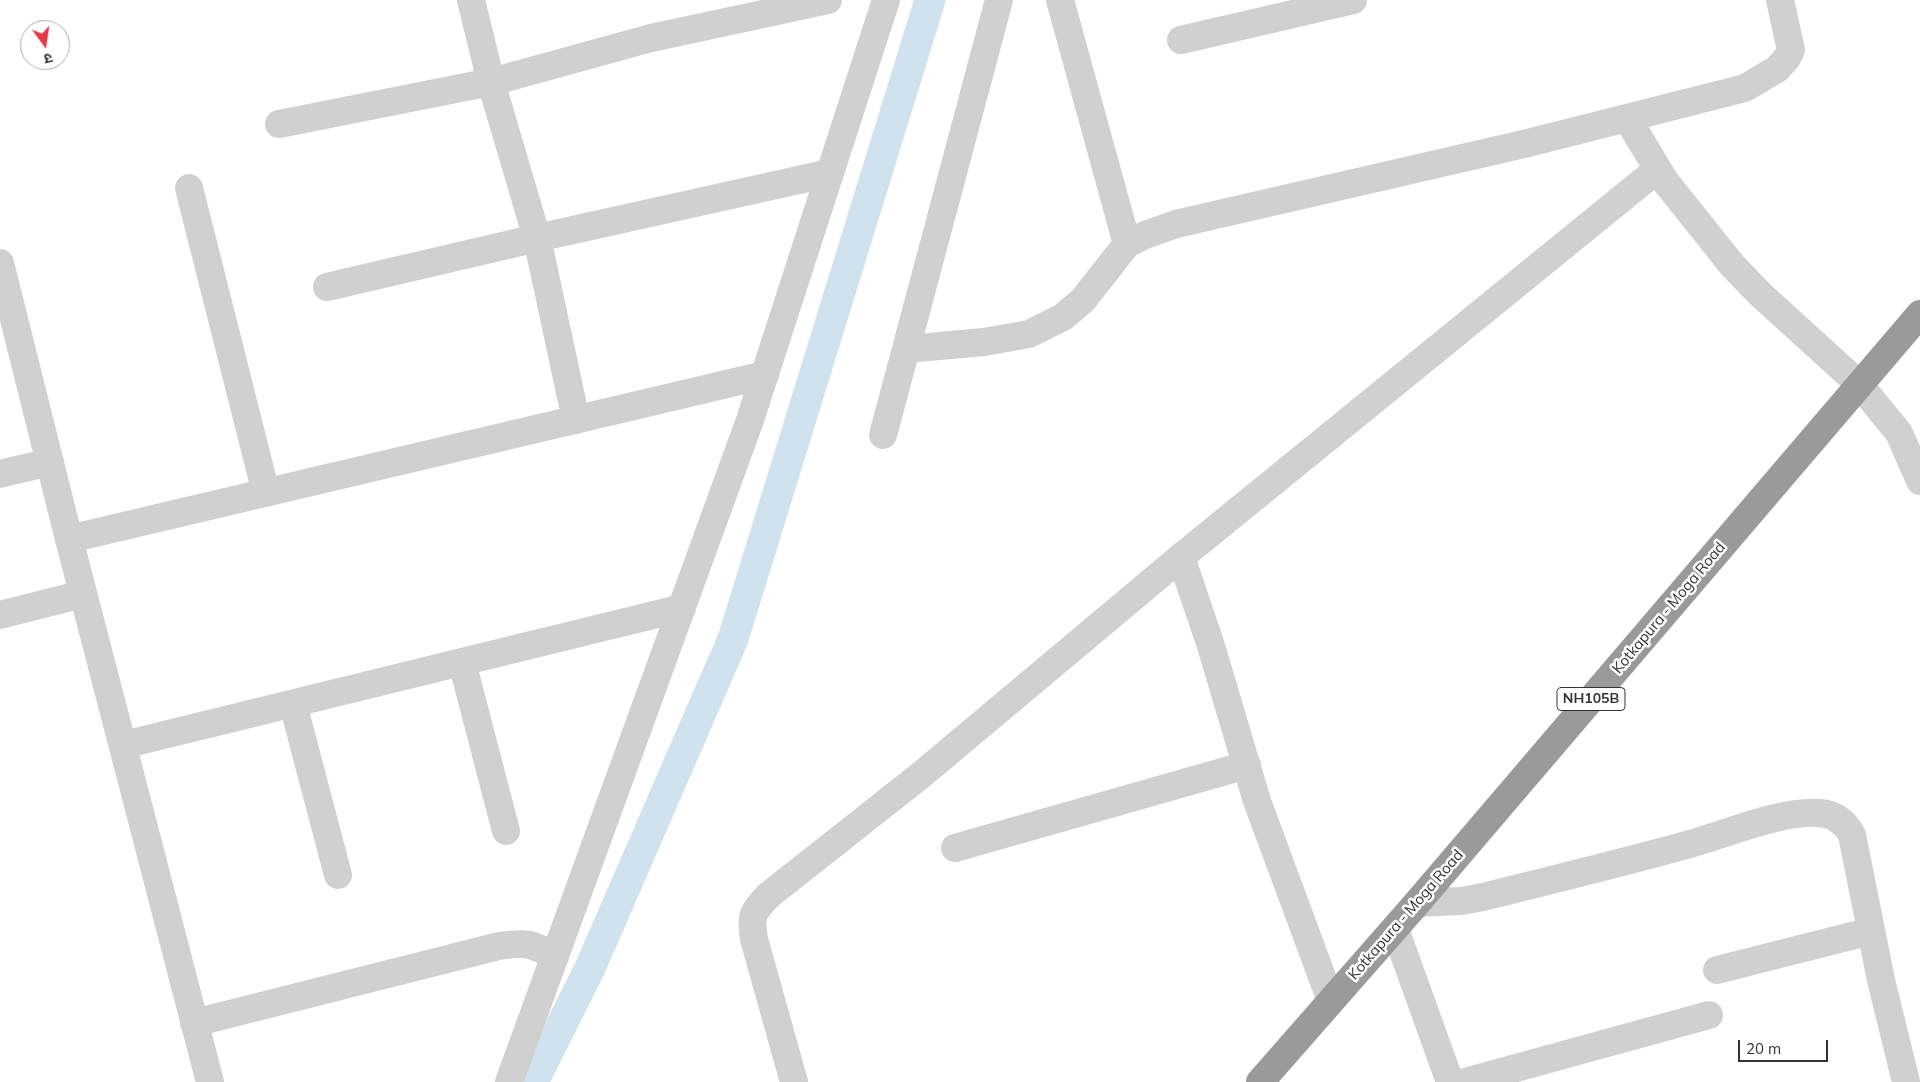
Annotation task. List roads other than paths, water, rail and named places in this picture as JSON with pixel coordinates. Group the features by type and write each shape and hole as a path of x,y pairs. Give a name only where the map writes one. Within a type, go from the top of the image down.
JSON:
{"highway":[{"name":"Kotkapura - Moga Road","path":"1260,1082 1395,929 1920,314"}],"street":[{"path":"471,0 491,82 537,238 576,420"},
{"path":"279,124 491,82 651,38 828,0"},
{"path":"509,1082 750,420 886,0"},
{"path":"883,435 999,0"},
{"path":"1060,0 1127,244"},
{"path":"1181,40 1352,0"},
{"path":"906,349 984,342 1029,334 1063,317 1083,300 1127,244 1145,235 1176,224 1528,143 1744,88 1778,69 1791,50 1780,0"},
{"path":"1627,118 1658,169 1732,265 1753,287 1859,384 1898,433 1920,481"},
{"path":"794,1082 754,939 751,922 755,908 929,768 1182,557 1658,169"},
{"path":"327,287 830,173"},
{"path":"189,188 266,493"},
{"path":"0,263 8,333 50,462 210,1082"},
{"path":"69,539 765,375"},
{"path":"0,474 50,462"},
{"path":"1182,557 1211,646 1257,801 1331,1001"},
{"path":"0,615 83,594"},
{"path":"122,746 682,608"},
{"path":"462,662 506,831"},
{"path":"293,704 338,875"},
{"path":"955,848 1247,765"},
{"path":"1417,903 1461,901 1483,897 1690,844 1789,815 1820,812 1836,817 1845,823 1852,835 1881,980 1906,1082"},
{"path":"1395,929 1450,1082"},
{"path":"1717,970 1872,931"},
{"path":"194,1023 500,946 521,943 537,946 556,957"},
{"path":"1465,1082 1708,1014"}],"waterway":[{"path":"533,1082 590,968 733,639 930,0"}]}
